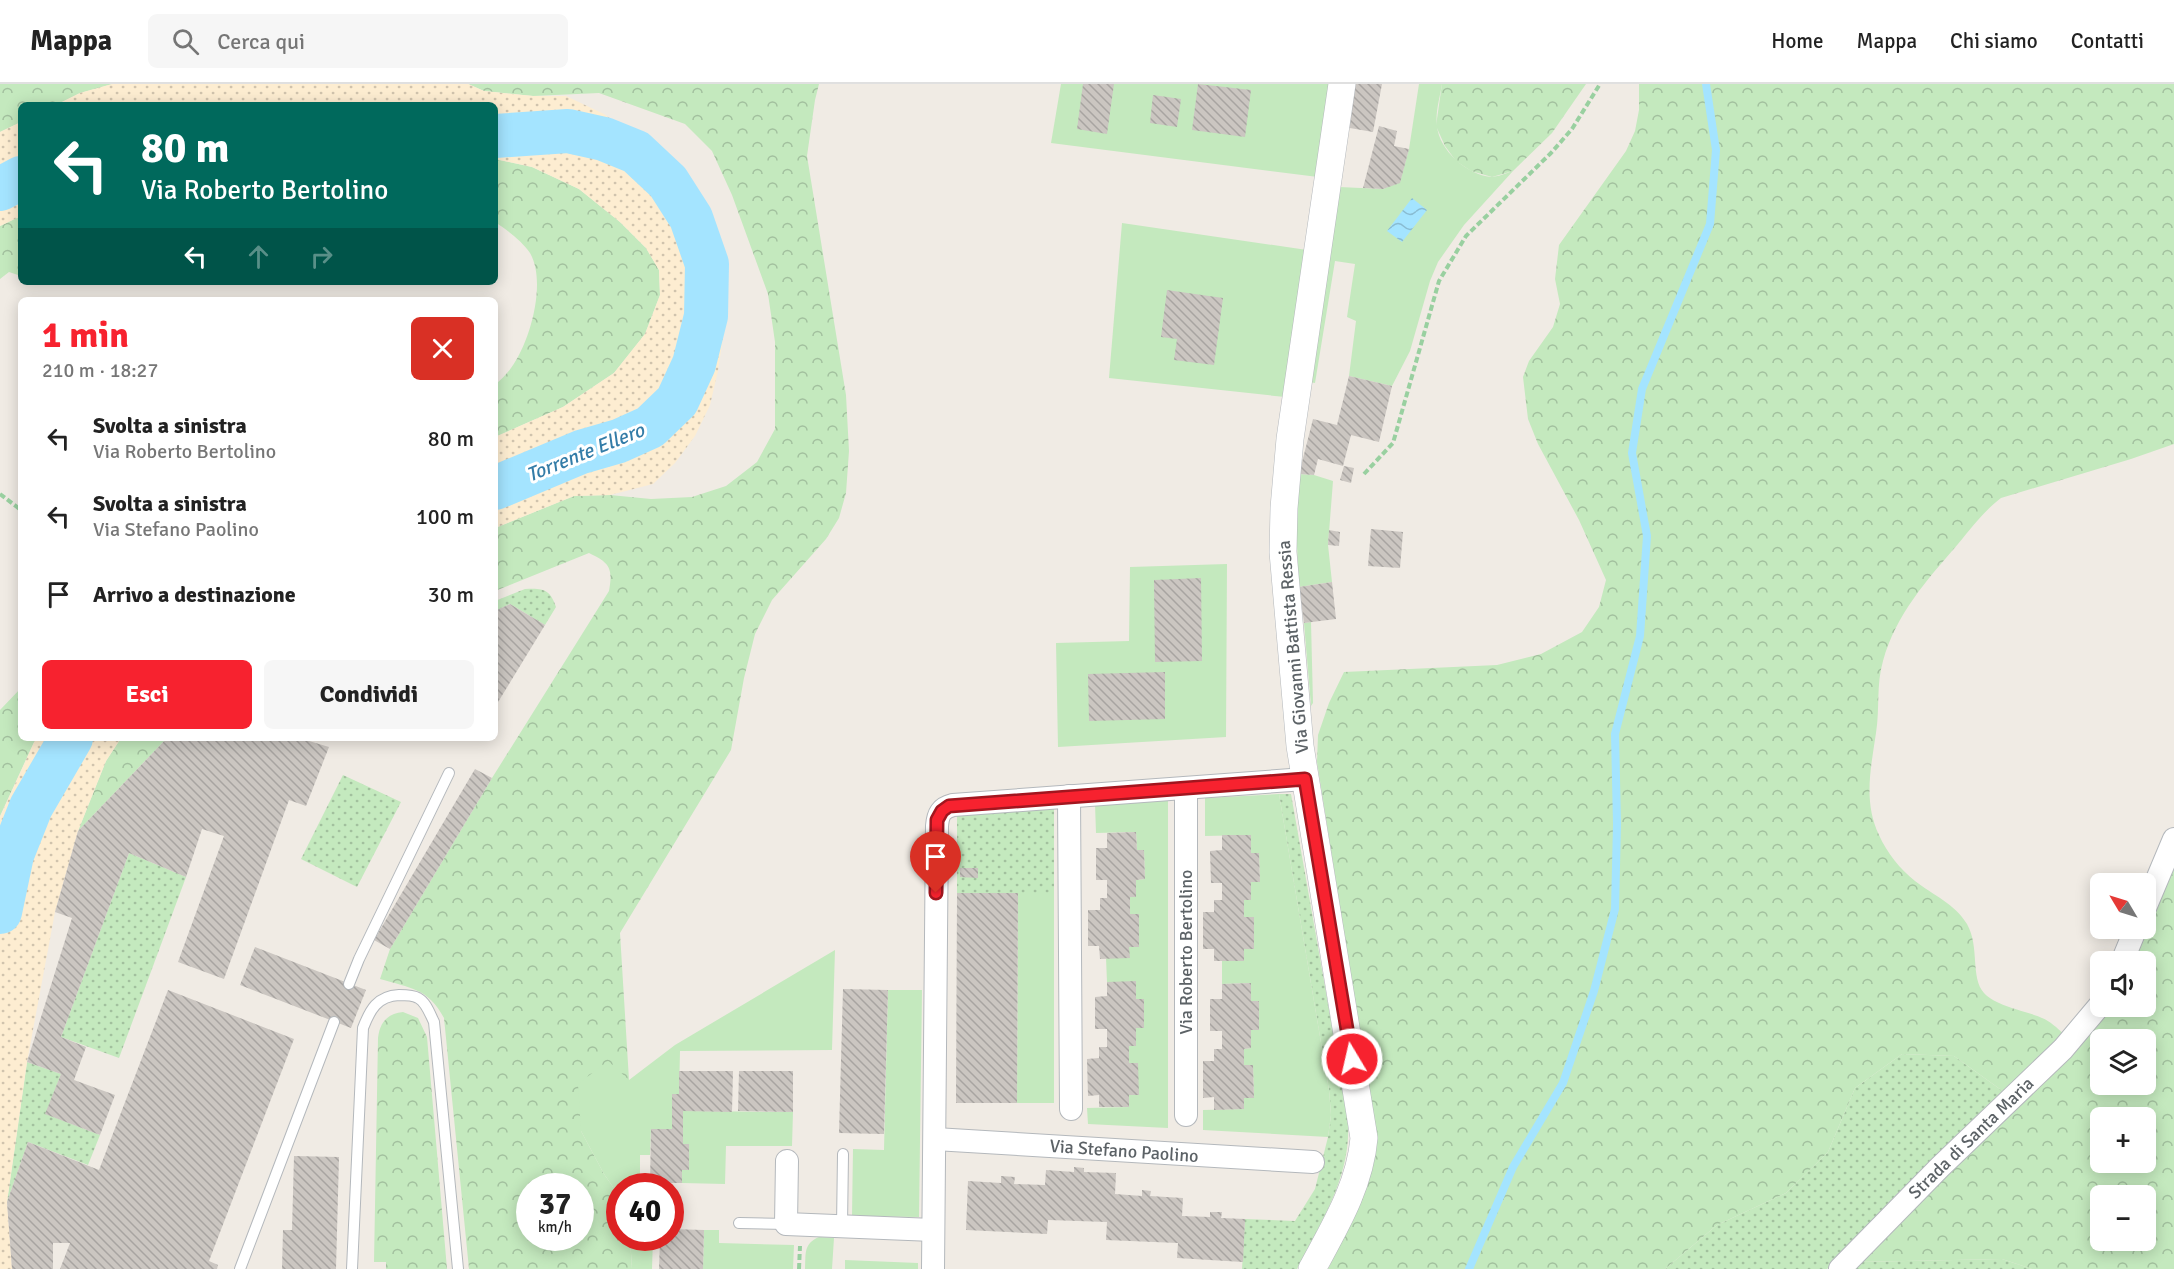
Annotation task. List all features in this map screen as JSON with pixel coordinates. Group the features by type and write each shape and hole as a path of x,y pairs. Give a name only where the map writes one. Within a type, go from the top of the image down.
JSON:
{"street":[{"name":"Via Giovanni Battista Ressia","path":"1312,1269 1352,1189 1360,1164 1364,1138 1305,779 1284,576 1284,508 1290,439 1342,84"},
{"path":"933,1269 937,826 939,814 945,807 953,805 1305,779"},
{"name":"Via Roberto Bertolino","path":"1186,788 1186,1115"},
{"path":"1069,796 1071,1109"},
{"path":"2156,882 2174,839"},
{"name":"Strada di Santa Maria","path":"1840,1269 1940,1167 2063,1049 2090,1017"},
{"name":"Via Stefano Paolino","path":"935,1139 1313,1162"},
{"path":"787,1161 793,1232 842,1227 933,1230"}],"lane":[{"path":"349,984 449,773"},
{"path":"352,1269 363,1028 375,1004 387,996 403,995 418,998 428,1008 434,1022 458,1269"},
{"path":"240,1269 334,1022"},
{"path":"842,1227 843,1154"},
{"path":"739,1223 793,1232"}],"path":[{"path":"1364,474 1393,443 1439,281 1448,263 1466,236 1551,153 1572,129 1600,84"},
{"path":"0,494 18,508"},
{"path":"793,1232 799,1269"}],"green space":[{"path":"0,84 113,84 80,93 62,102 18,102 18,123 0,132"},
{"path":"468,84 819,84 807,156 846,395 849,451 846,493 839,518 826,539 772,600 755,634 744,678 731,750 620,933 629,1080 581,1131 606,1177 606,1251 631,1251 632,1269 469,1269 444,1018 425,995 409,987 380,979 390,949 492,778 609,591 611,577 606,563 589,553 498,590 498,527 574,496 610,495 651,499 692,497 726,486 757,462 775,429 775,342 768,294 732,195 712,151 685,124 599,93 533,96 484,91"},
{"path":"1061,84 1331,84 1318,177 1051,143"},
{"path":"1419,84 1442,84 1437,110 1437,126 1443,144 1456,160 1473,172 1491,177 1513,171 1464,225 1438,262 1430,281 1410,351 1392,386 1349,376 1356,321 1347,317 1355,264 1335,261 1315,383 1309,382 1339,187 1383,189 1400,182 1409,149"},
{"path":"1442,84 1586,84 1552,133 1513,171 1492,177 1471,171 1456,161 1445,146 1436,126"},
{"path":"1639,84 2174,84 2174,444 2001,498 1978,520 1914,598 1889,644 1880,679 1870,797 1874,823 1882,842 1904,871 1950,905 1967,924 1973,942 1977,979 1984,993 2003,1005 2045,1019 2064,1034 2004,1092 1954,1056 1902,1054 1855,1088 1828,1152 1786,1193 1717,1225 1665,1269 1328,1269 1366,1188 1375,1153 1376,1135 1317,762 1318,735 1329,703 1344,672 1497,665 1541,654 1582,632 1599,607 1606,580 1579,520 1538,444 1528,419 1523,377 1529,361 1553,327 1560,304 1555,279 1559,245 1626,151 1635,131 1639,110"},
{"path":"498,160 532,167 579,189 620,222 646,248 659,270 660,295 645,334 614,373 563,407 498,436 498,382 511,368 524,344 534,312 537,280 535,265 530,253 498,224"},
{"path":"18,217 18,275 9,272 0,279 0,226"},
{"path":"1122,223 1307,250 1285,397 1109,378"},
{"path":"1299,474 1314,475 1333,481 1328,545 1332,582 1299,587 1296,526"},
{"path":"1227,564 1226,737 1058,747 1056,643 1129,641 1130,567"},
{"path":"525,589 537,589 548,593 556,607 545,625 510,604 498,610 498,600"},
{"path":"1311,622 1313,703 1311,706 1304,623"},
{"path":"18,691 18,741 35,741 0,816 0,710"},
{"path":"119,741 164,741 78,831 106,761"},
{"path":"343,775 401,802 357,887 301,859"},
{"path":"1279,794 1291,794 1347,1111 1348,1133 1342,1174 1335,1193 1297,1269 1242,1269 1245,1219 1295,1221 1315,1189 1331,1115 1329,1090"},
{"path":"1279,794 1329,1090 1331,1115 1328,1137 1203,1130 1203,1110 1244,1109 1244,1098 1254,1097 1253,1066 1244,1065 1244,1049 1251,1048 1251,1030 1259,1030 1259,1001 1251,1001 1251,983 1222,984 1222,961 1244,961 1244,949 1254,949 1254,917 1244,917 1244,900 1251,900 1251,882 1260,882 1259,853 1251,853 1251,835 1205,836 1205,798"},
{"path":"1168,800 1168,1128 1088,1124 1087,1108 1129,1107 1129,1095 1138,1095 1138,1063 1129,1063 1129,1046 1136,1046 1136,1028 1144,1028 1144,999 1136,999 1136,982 1107,982 1106,958 1129,958 1129,947 1139,946 1139,915 1130,914 1130,897 1136,897 1136,880 1145,879 1144,851 1137,850 1136,832 1096,833 1095,804"},
{"path":"1054,808 1054,893 957,893 957,815"},
{"path":"129,853 186,877 119,1058 61,1037"},
{"path":"2174,866 2174,1269 2032,1269 2002,1259 1857,1262 2090,1035 2090,1095 2156,1095 2156,1029 2096,1028 2103,1017 2156,1017 2156,951 2138,951 2143,939 2156,939 2156,909"},
{"path":"1018,893 1054,893 1054,1103 1017,1103"},
{"path":"835,950 832,1050 680,1051 679,1094 672,1129 651,1129 650,1155 640,1155 640,1173 606,1173 606,1177 581,1131 578,1084 608,1061 629,1080 675,1045"},
{"path":"888,990 922,990 919,1217 852,1216 853,1149 884,1150"},
{"path":"403,1012 418,1018 427,1037 447,1269 386,1269 386,1262 374,1262 378,1038 380,1027 385,1020"},
{"path":"1902,1054 1954,1056 2004,1092 1894,1197 1827,1269 1665,1269 1717,1225 1786,1193 1828,1152 1855,1088"},
{"path":"27,1062 61,1074 46,1114 100,1135 88,1165 28,1142 7,1202"},
{"path":"683,1111 793,1112 792,1146 726,1146 725,1184 684,1183 682,1170 689,1170 683,1144"},
{"path":"704,1230 719,1230 719,1243 794,1245 793,1269 703,1269"},
{"path":"819,1237 834,1238 832,1269 805,1269 808,1246"},
{"path":"631,1251 653,1251 652,1269 632,1269"},
{"path":"2002,1259 2032,1269 1850,1269 1857,1262"},
{"path":"845,1260 918,1263 918,1269 845,1269"}],"sand":[{"path":"112,84 468,84 484,91 533,96 566,96 604,114 668,160 689,184 705,219 720,273 724,302 723,337 710,405 695,436 675,463 653,484 610,495 574,496 498,527 498,436 563,407 614,373 645,334 660,295 659,270 646,248 620,222 579,189 532,167 498,160 498,102 62,102 80,93"},
{"path":"18,123 18,217 0,226 0,132"},
{"path":"35,741 119,741 106,761 78,831 55,912 27,1062 7,1202 12,1269 0,1269 0,817"}],"water":[{"path":"1412,198 1427,210 1402,242 1387,231"}],"building":[{"path":"1083,84 1114,84 1107,134 1077,129"},
{"path":"1198,84 1251,90 1245,137 1192,130"},
{"path":"1352,84 1382,84 1373,132 1344,127"},
{"path":"1153,95 1181,99 1177,127 1150,123"},
{"path":"1379,126 1397,131 1394,146 1409,149 1400,183 1383,189 1363,188"},
{"path":"1167,290 1223,298 1214,365 1174,360 1177,339 1161,337"},
{"path":"1349,376 1392,386 1379,442 1351,435 1343,466 1318,459 1314,475 1299,474 1313,419 1337,425"},
{"path":"1344,466 1354,468 1351,483 1340,480"},
{"path":"1371,529 1403,532 1400,568 1368,566"},
{"path":"1329,530 1340,532 1339,546 1328,545"},
{"path":"1201,578 1202,661 1155,662 1154,580"},
{"path":"1332,582 1336,619 1304,623 1299,587"},
{"path":"510,604 545,625 498,702 498,610"},
{"path":"1165,672 1165,719 1089,721 1088,674"},
{"path":"164,741 309,741 329,747 306,806 289,800 224,979 178,962 224,836 202,829 186,877 129,853 61,1037 86,1047 74,1080 115,1095 100,1135 45,1114 61,1074 27,1062 72,918 55,912 78,831"},
{"path":"475,769 492,778 390,949 374,940"},
{"path":"1136,832 1137,850 1144,850 1145,879 1136,880 1136,897 1130,897 1130,914 1139,914 1139,947 1129,947 1130,958 1100,959 1099,946 1088,946 1088,910 1100,910 1100,898 1107,898 1107,880 1096,880 1096,848 1107,848 1107,833"},
{"path":"1222,835 1251,835 1251,853 1259,853 1260,882 1251,882 1251,900 1244,900 1244,917 1254,917 1254,949 1244,949 1244,961 1214,961 1214,949 1203,949 1203,912 1214,912 1214,900 1222,900 1222,883 1211,883 1210,851 1222,850"},
{"path":"960,868 978,868 978,878 960,877"},
{"path":"957,893 1018,893 1017,1103 956,1103"},
{"path":"255,947 366,990 351,1028 240,985"},
{"path":"1136,981 1136,999 1144,999 1144,1028 1136,1028 1136,1046 1129,1046 1129,1063 1138,1063 1139,1095 1129,1095 1129,1107 1099,1107 1099,1095 1088,1096 1087,1059 1099,1058 1099,1047 1107,1047 1107,1029 1095,1029 1095,997 1107,996 1107,982"},
{"path":"1251,983 1251,1001 1259,1001 1259,1030 1251,1030 1251,1048 1244,1049 1244,1065 1253,1065 1254,1098 1244,1098 1244,1109 1214,1110 1214,1097 1203,1098 1203,1061 1214,1061 1214,1049 1222,1049 1222,1031 1210,1031 1210,999 1222,999 1222,984"},
{"path":"843,989 888,990 884,1134 839,1133"},
{"path":"168,990 294,1039 209,1261 218,1265 217,1269 60,1269 70,1243 53,1243 53,1269 12,1269 7,1202 28,1142 99,1170"},
{"path":"679,1071 733,1071 732,1112 683,1111 683,1144 689,1144 689,1170 682,1170 682,1173 650,1173 651,1129 672,1129 672,1094 679,1094"},
{"path":"739,1071 793,1071 793,1112 738,1111"},
{"path":"294,1156 339,1157 336,1269 282,1269 283,1230 292,1230"},
{"path":"1074,1167 1084,1168 1084,1172 1116,1173 1115,1194 1142,1196 1142,1190 1151,1191 1150,1196 1183,1198 1182,1216 1210,1217 1210,1212 1222,1212 1221,1218 1245,1219 1243,1262 1177,1258 1178,1243 1106,1240 1107,1222 1048,1220 1047,1234 966,1230 968,1181 1001,1183 1001,1176 1015,1177 1014,1184 1045,1185 1046,1170 1074,1172"},
{"path":"684,1229 704,1230 703,1269 659,1269 660,1251 684,1251"}],"waterway":[{"path":"1469,1269 1513,1167 1563,1083 1594,991 1615,909 1617,824 1615,734 1640,636 1647,536 1632,453 1642,389 1710,224 1716,150 1706,84"},
{"name":"Torrente Ellero","path":"498,136 568,131 604,139 636,152 668,182 691,218 707,264 706,316 694,364 677,401 650,427 619,441 581,452 498,487"},
{"name":"Torrente Ellero","path":"0,189 18,180"},
{"name":"Torrente Ellero","path":"0,912 12,855 31,807 69,741"}],"route":[{"path":"936,893 937,820 945,807 1305,779 1352,1059"}]}
